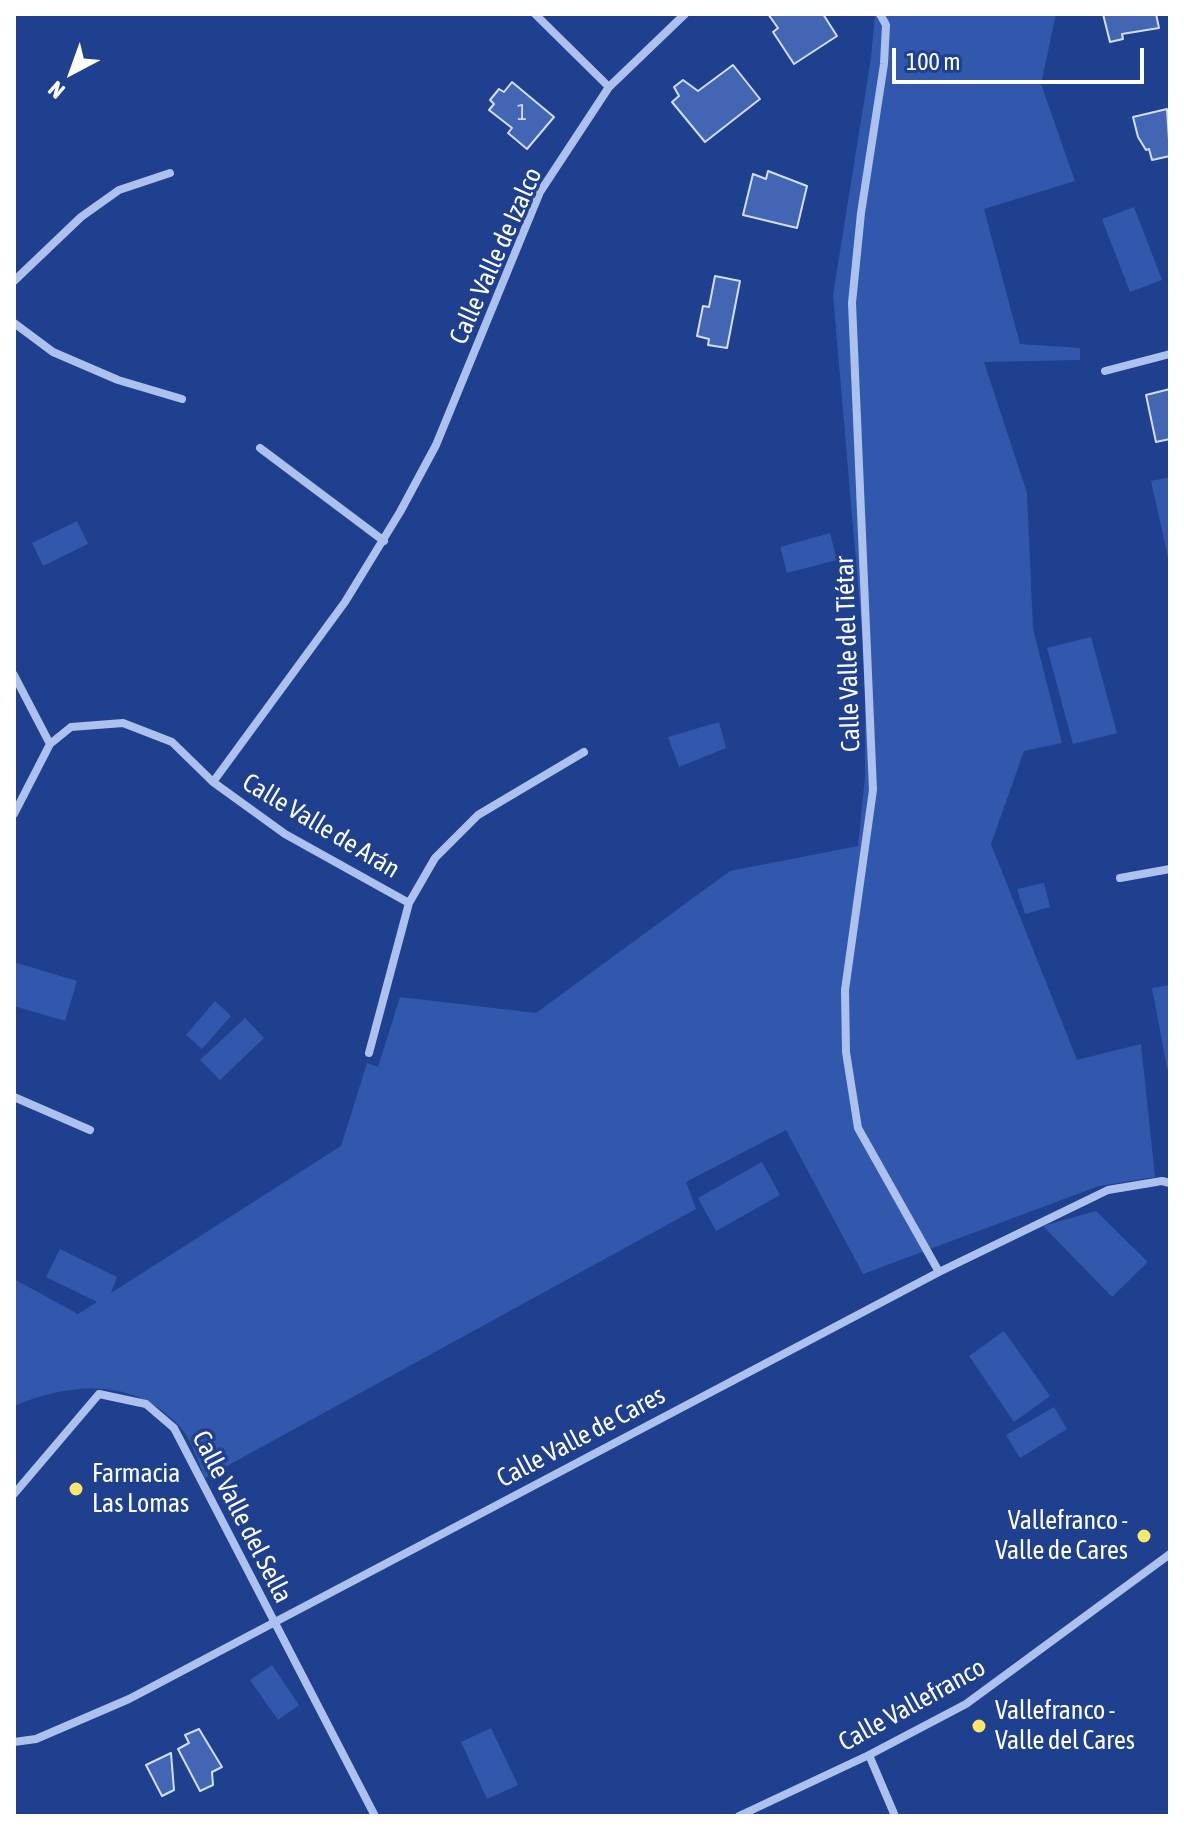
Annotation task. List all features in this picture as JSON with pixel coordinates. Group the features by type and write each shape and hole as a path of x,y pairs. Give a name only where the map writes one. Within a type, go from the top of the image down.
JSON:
{"street":[{"path":"535,14 609,87"},
{"name":"Calle Valle de Izalco","path":"213,782 337,614 384,541 436,445 540,192 609,87 685,14"},
{"name":"Calle Valle del Tiétar","path":"880,14 886,25 884,64 861,213 852,303 873,790 845,990 846,1052 858,1128 939,1272"},
{"path":"14,281 81,217 119,190 170,173"},
{"path":"14,323 53,352 118,380 182,399"},
{"path":"1105,371 1170,354"},
{"path":"260,448 384,541"},
{"path":"14,675 50,744"},
{"path":"14,814 50,744 71,727 123,723 172,742 213,782"},
{"name":"Calle Valle de Arán","path":"369,1053 409,903 435,858 478,815 584,752"},
{"name":"Calle Valle de Arán","path":"213,782 285,834 409,903"},
{"path":"1120,878 1170,869"},
{"path":"14,1097 90,1130"},
{"name":"Calle Valle de Cares","path":"14,1742 36,1739 129,1699 939,1272 1108,1190 1162,1181 1170,1183"},
{"name":"Calle Valle del Sella","path":"14,1494 99,1394 146,1404 174,1428 375,1816"},
{"name":"Calle Vallefranco","path":"739,1816 869,1755 966,1704 1170,1554"},
{"path":"869,1755 895,1816"}],"shaded area":[{"path":"875,14 1056,14 1041,84 1075,181 984,209 1020,344 1080,348 1080,360 984,362 1027,493 1033,629 1062,743 1024,751 991,844 1077,1060 1141,1044 1155,1177 1099,1186 863,1274 786,1130 686,1182 696,1209 205,1478 184,1432 163,1411 143,1399 123,1392 80,1389 57,1392 14,1406 14,1279 78,1314 97,1302 46,1277 60,1249 117,1277 111,1293 341,1146 367,1063 378,1067 400,997 536,1013 730,871 858,846 865,777 865,666 833,295 871,58"},
{"path":"1134,207 1162,280 1130,292 1102,219"},
{"path":"1170,477 1170,566 1151,481"},
{"path":"77,521 88,544 43,566 32,543"},
{"path":"830,533 837,560 787,573 780,547"},
{"path":"1091,637 1117,733 1073,744 1047,648"},
{"path":"719,722 726,748 679,767 668,737"},
{"path":"1044,883 1050,907 1025,914 1017,889"},
{"path":"14,962 77,981 65,1021 14,1006"},
{"path":"1170,985 1170,1068 1167,1068 1152,988"},
{"path":"215,1001 231,1016 202,1049 186,1035"},
{"path":"245,1018 264,1038 220,1080 200,1060"},
{"path":"762,1162 780,1195 716,1231 698,1198"},
{"path":"1096,1211 1148,1262 1112,1297 1043,1226"},
{"path":"1004,1331 1050,1396 1014,1422 969,1356"},
{"path":"1054,1407 1067,1429 1020,1458 1006,1435"},
{"path":"272,1665 299,1705 278,1720 250,1680"},
{"path":"491,1728 518,1785 487,1799 461,1742"}],"building":[{"path":"768,14 823,14 837,36 794,64 773,32 778,28"},
{"path":"1103,14 1156,14 1159,28 1122,34 1123,39 1110,42"},
{"path":"733,65 760,99 705,142 672,102 679,96 674,87 683,80 698,91"},
{"path":"512,82 554,117 527,149 508,133 512,128 489,110 494,104 490,100 499,89 504,92"},
{"path":"1167,109 1170,156 1152,160 1149,149 1146,150 1138,137 1133,117"},
{"path":"768,171 807,186 797,228 743,215 753,174 766,179"},
{"path":"715,276 740,281 727,348 708,345 709,339 697,336 703,306 709,307"},
{"path":"1170,389 1170,439 1156,442 1146,395"},
{"path":"199,1729 222,1767 212,1772 213,1785 200,1791 178,1749 189,1743 185,1735"},
{"path":"171,1753 174,1790 162,1796 146,1765"}],"place":[{"name":"Farmacia Las Lomas","path":"76,1489"},
{"name":"Vallefranco - Valle de Cares","path":"1144,1536"},
{"name":"Vallefranco - Valle del Cares","path":"979,1726"}]}
